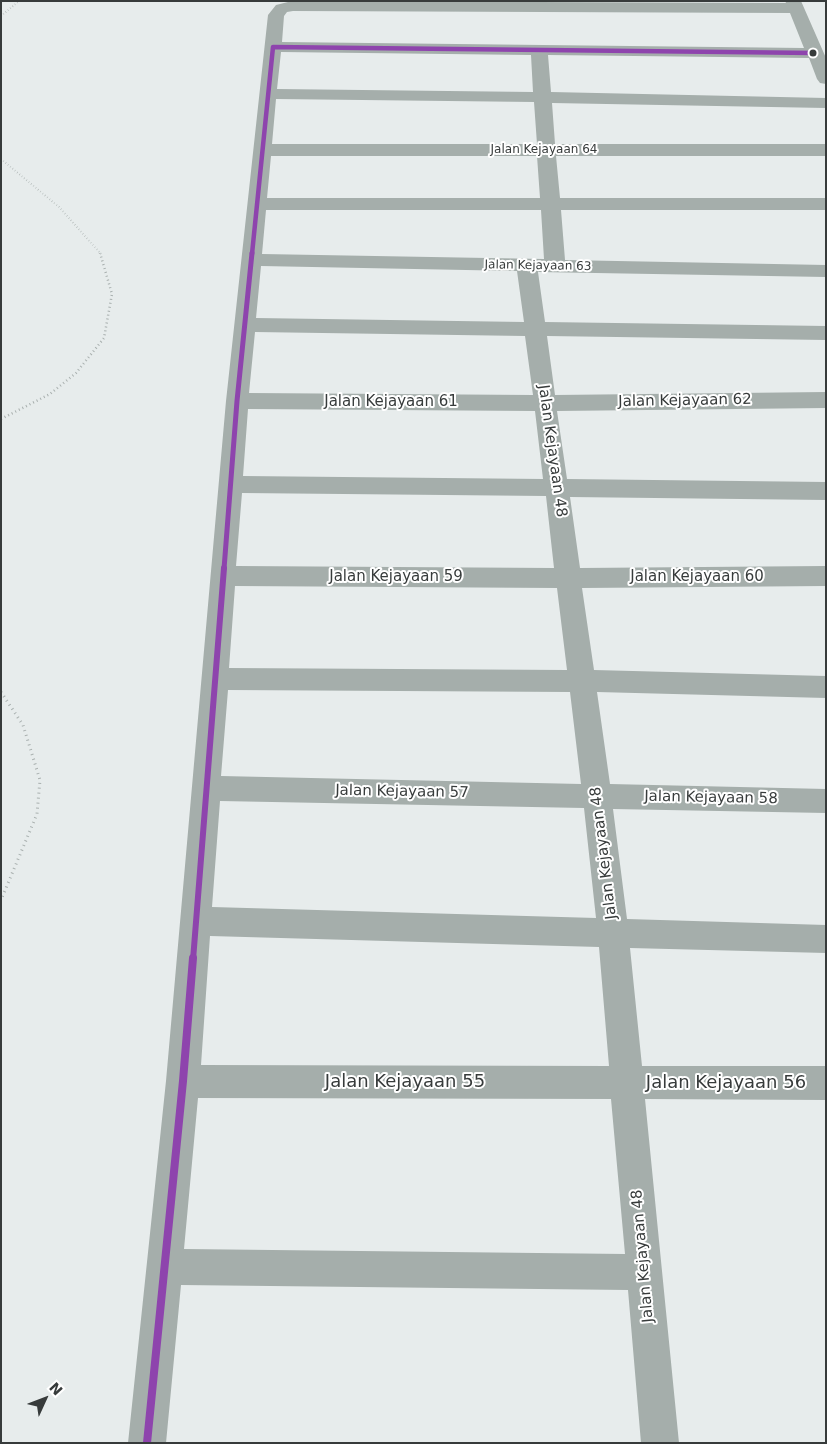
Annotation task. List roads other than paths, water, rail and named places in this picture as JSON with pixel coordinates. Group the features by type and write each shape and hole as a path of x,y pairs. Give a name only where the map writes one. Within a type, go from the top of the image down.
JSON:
{"street":[{"path":"147,1443 166,1267 183,1080 236,402 276,14 282,8 293,6 795,5 826,79"},
{"path":"531,7 533,39 542,97 555,267"},
{"path":"273,47 533,39 815,53"},
{"path":"268,94 826,103"},
{"name":"Jalan Kejayaan 64","path":"262,150 826,150"},
{"path":"257,204 826,204"},
{"name":"Jalan Kejayaan 63","path":"251,260 826,271"},
{"name":"Jalan Kejayaan 48","path":"527,266 607,870 660,1443"},
{"path":"244,326 826,333"},
{"name":"Jalan Kejayaan 62","path":"545,403 826,400"},
{"name":"Jalan Kejayaan 61","path":"236,402 545,403"},
{"path":"230,484 826,491"},
{"name":"Jalan Kejayaan 59","path":"223,576 569,578"},
{"name":"Jalan Kejayaan 60","path":"569,578 826,576"},
{"path":"215,679 582,681 826,687"},
{"name":"Jalan Kejayaan 57","path":"206,788 597,796"},
{"name":"Jalan Kejayaan 58","path":"597,796 826,801"},
{"path":"196,921 826,939"},
{"name":"Jalan Kejayaan 55","path":"183,1080 627,1083"},
{"name":"Jalan Kejayaan 56","path":"627,1083 826,1083"},
{"path":"166,1267 644,1272"}]}
